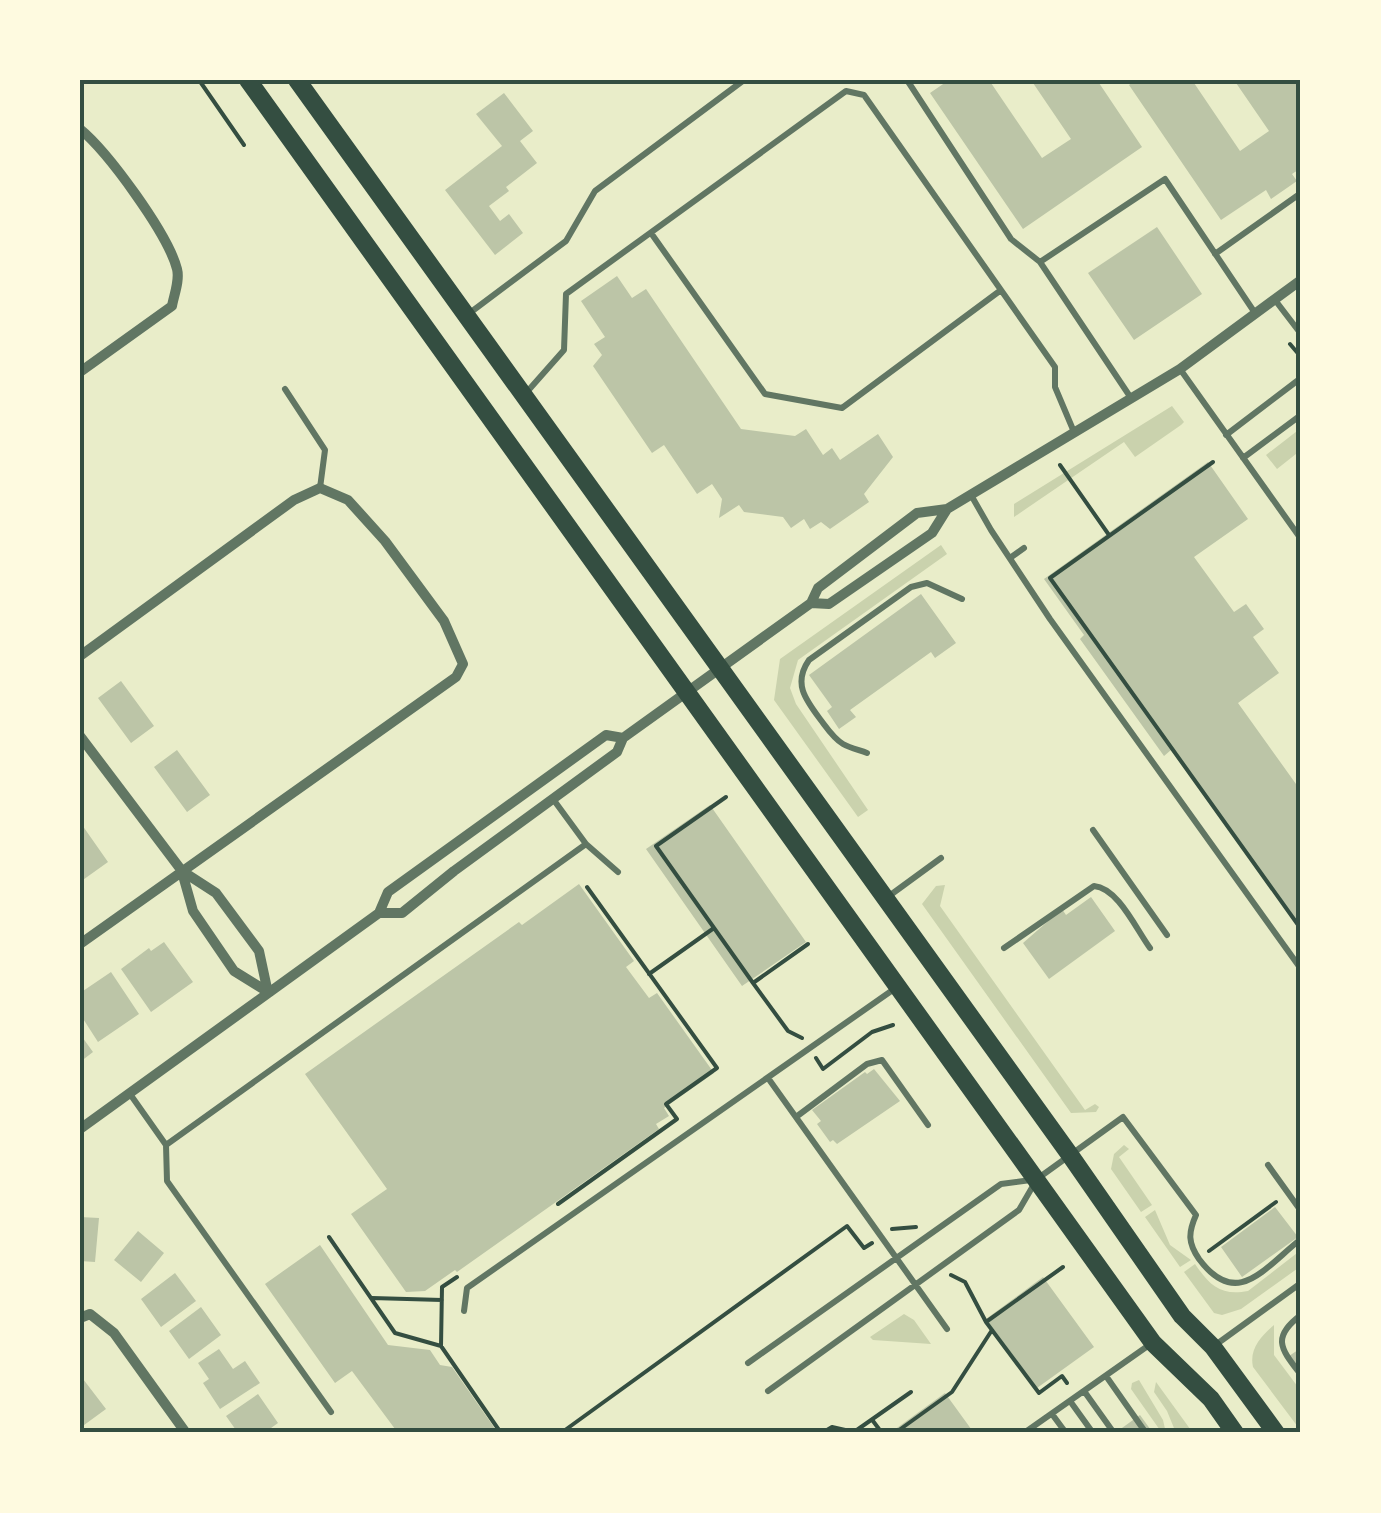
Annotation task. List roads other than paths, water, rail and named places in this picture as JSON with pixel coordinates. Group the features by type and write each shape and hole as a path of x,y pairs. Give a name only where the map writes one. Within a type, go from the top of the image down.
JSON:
{"main road":[{"path":"248,80 1154,1342 1211,1398 1235,1433"},
{"path":"297,80 1182,1316 1213,1347 1276,1433"}],"street":[{"path":"80,129 166,240 179,272 172,306 80,372"},
{"path":"811,603 830,604 932,533 948,510 1180,369 1301,280"},
{"path":"80,656 294,500 320,488 348,500 384,540 444,621 463,664 456,677 80,944"},
{"path":"80,1128 380,914 402,913 617,752 623,738 811,603 818,588 918,513 948,510"},
{"path":"380,914 388,892 419,869 606,735 623,738"},
{"path":"80,736 182,871 216,893 259,951 268,993"},
{"path":"182,871 192,911 234,971 268,993"},
{"path":"80,1318 90,1314 114,1333 186,1433"}],"lane":[{"path":"466,316 566,242 595,191 743,80"},
{"path":"908,80 1011,239 1040,262 1130,398"},
{"path":"524,395 564,350 566,294 846,91 864,95 1055,366 1055,387 1074,432"},
{"path":"1040,262 1165,179 1256,314"},
{"path":"1215,254 1301,193"},
{"path":"650,232 765,394 842,408 1002,290"},
{"path":"1274,300 1301,334"},
{"path":"1180,369 1301,539"},
{"path":"1226,434 1301,378"},
{"path":"285,389 325,450 320,488"},
{"path":"1244,458 1301,415"},
{"path":"971,495 1010,558 1301,969"},
{"path":"1010,558 1024,548"},
{"path":"866,754 837,740 804,698 800,679 809,660 911,587 928,584 962,599"},
{"path":"553,799 586,844 618,872"},
{"path":"1093,830 1167,935"},
{"path":"166,1145 586,844"},
{"path":"884,900 941,858"},
{"path":"1004,948 1094,886 1112,895 1150,948"},
{"path":"464,1312 466,1288 898,986"},
{"path":"796,1117 867,1064 882,1060 928,1125"},
{"path":"768,1078 946,1329"},
{"path":"129,1094 166,1145 167,1181 331,1412"},
{"path":"768,1390 1019,1210 1037,1179 1123,1117 1196,1216 1190,1247 1212,1277 1230,1285 1239,1284 1301,1239"},
{"path":"1268,1165 1301,1211"},
{"path":"748,1363 1000,1184 1037,1179"},
{"path":"1213,1347 1301,1283"},
{"path":"1301,1315 1289,1324 1281,1347 1301,1375"},
{"path":"1024,1433 1154,1342"},
{"path":"1106,1376 1146,1433"},
{"path":"1084,1391 1114,1433"},
{"path":"1070,1401 1093,1433"},
{"path":"1052,1414 1066,1433"}]}
